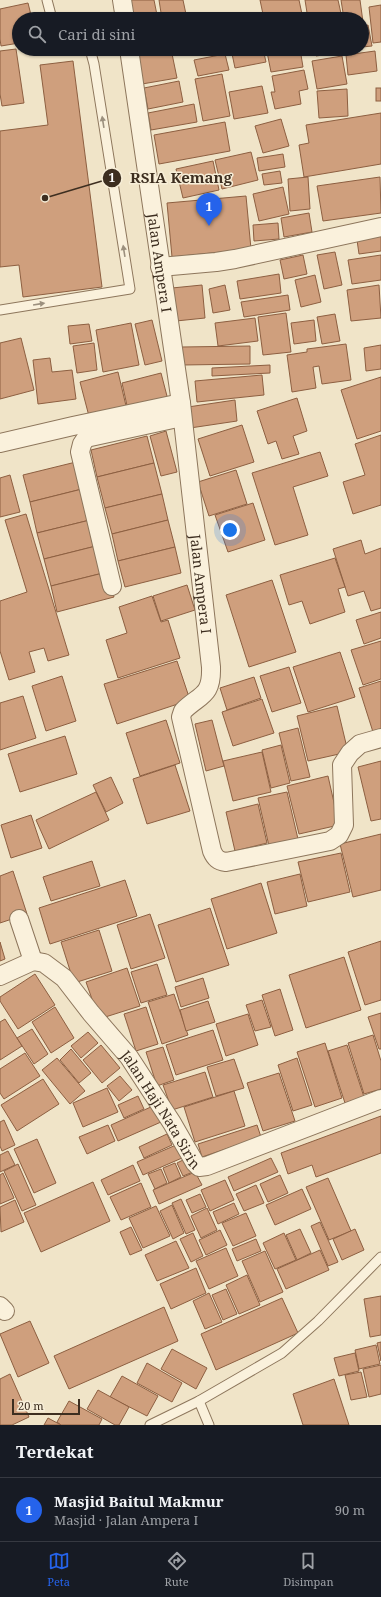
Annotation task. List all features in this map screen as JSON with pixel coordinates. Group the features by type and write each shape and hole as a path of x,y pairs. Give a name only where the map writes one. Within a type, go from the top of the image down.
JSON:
{"street":[{"path":"122,0 124,12"},
{"name":"Jalan Ampera I","path":"130,56 182,410 211,676 203,696 182,711 181,717 212,851 215,857 219,861 226,862 330,841 338,835 344,825 342,765 350,753 360,744 381,738"},
{"path":"160,267 235,259 381,227"},
{"path":"0,443 73,426 182,410"},
{"path":"112,586 80,452 82,444 86,438 182,410"},
{"path":"0,976 33,961 19,919"},
{"name":"Jalan Haji Nata Sirin","path":"33,961 44,963 64,978 91,1013 129,1057 172,1123 195,1163 199,1167 208,1166 381,1100"}],"lane":[{"path":"47,0 50,12"},
{"path":"0,310 130,289 92,56"},
{"path":"150,1425 199,1401 282,1353 318,1321 381,1257"},
{"path":"199,1401 209,1425"}],"building":[{"path":"126,0 154,0 156,12 129,12"},
{"path":"159,0 183,0 186,12 161,12"},
{"path":"260,0 299,0 302,12 263,12"},
{"path":"305,0 338,0 341,12 307,12"},
{"path":"341,0 360,0 362,12 343,12"},
{"path":"28,3 30,12 12,12 12,44 1,46 0,9"},
{"path":"381,5 381,42 373,43 369,7"},
{"path":"369,30 372,46 369,46"},
{"path":"12,50 12,56 17,56 24,103 2,106 0,94 0,51"},
{"path":"375,51 377,71 348,75 346,56 369,56 369,52"},
{"path":"137,56 172,56 177,78 142,84"},
{"path":"215,56 226,56 229,70 198,76 194,60"},
{"path":"232,56 265,56 266,62 235,68"},
{"path":"268,56 301,56 303,67 271,72"},
{"path":"342,56 347,84 317,89 312,61"},
{"path":"73,61 102,287 23,297 19,265 0,267 0,131 48,125 40,65"},
{"path":"304,70 308,89 299,91 301,104 275,109 271,92 275,92 272,76"},
{"path":"222,74 230,116 203,121 195,79"},
{"path":"179,81 183,102 148,109 144,88"},
{"path":"262,86 268,113 234,119 229,92"},
{"path":"376,88 381,88 381,101 376,101"},
{"path":"347,89 348,116 319,118 317,91"},
{"path":"194,104 197,122 151,130 148,113"},
{"path":"381,113 381,164 304,177 299,145 309,143 306,125"},
{"path":"281,119 289,146 263,153 255,126"},
{"path":"225,122 230,151 159,164 154,135"},
{"path":"251,152 258,180 222,189 215,160"},
{"path":"283,154 285,167 259,171 257,158"},
{"path":"213,161 219,190 183,198 176,169"},
{"path":"280,171 282,183 264,185 262,174"},
{"path":"308,177 310,209 290,211 288,179"},
{"path":"380,177 381,213 323,221 317,186"},
{"path":"283,187 289,214 259,221 253,194"},
{"path":"246,196 251,249 172,257 167,203"},
{"path":"309,213 312,232 284,237 281,218"},
{"path":"278,223 279,239 254,241 253,225"},
{"path":"381,236 381,251 359,254 357,240"},
{"path":"335,252 342,285 324,289 317,255"},
{"path":"303,255 307,274 284,279 280,260"},
{"path":"381,255 381,280 352,284 348,260"},
{"path":"279,274 281,293 240,299 237,281"},
{"path":"315,275 321,302 301,307 295,280"},
{"path":"202,285 205,318 176,321 172,288"},
{"path":"225,285 230,310 213,313 209,289"},
{"path":"379,285 381,318 351,321 347,290"},
{"path":"288,295 290,310 244,317 241,302"},
{"path":"286,313 291,352 263,355 258,317"},
{"path":"335,314 340,341 322,344 317,317"},
{"path":"255,318 258,341 218,346 215,323"},
{"path":"152,320 162,361 145,365 135,324"},
{"path":"314,320 316,341 294,344 291,323"},
{"path":"131,323 139,365 103,372 96,330"},
{"path":"89,324 92,341 70,344 68,326"},
{"path":"21,338 34,390 0,399 0,343"},
{"path":"94,343 97,370 77,373 73,346"},
{"path":"346,344 351,380 322,384 319,366 313,367 316,388 292,392 287,355 307,352 307,349"},
{"path":"381,345 381,369 366,371 364,348"},
{"path":"250,346 250,364 182,365 182,347"},
{"path":"50,358 52,372 72,370 76,399 38,404 33,360"},
{"path":"270,365 270,373 212,376 212,368"},
{"path":"118,372 127,410 90,420 80,382"},
{"path":"161,373 168,400 128,410 122,383"},
{"path":"262,375 264,395 197,402 195,381"},
{"path":"381,377 381,431 357,439 341,390"},
{"path":"297,398 307,431 293,436 299,454 282,459 276,441 268,444 257,411"},
{"path":"235,400 237,421 190,428 188,407"},
{"path":"242,425 254,462 210,476 198,439"},
{"path":"166,431 177,472 161,476 150,436"},
{"path":"381,435 381,505 353,514 343,482 365,475 355,444"},
{"path":"147,436 154,463 97,477 91,450"},
{"path":"320,452 328,476 293,487 308,535 275,545 252,473"},
{"path":"80,461 86,488 30,502 23,475"},
{"path":"154,463 162,494 105,508 97,477"},
{"path":"236,470 247,504 209,516 198,482"},
{"path":"10,475 20,512 0,517 0,478"},
{"path":"86,488 94,519 37,533 30,502"},
{"path":"162,494 168,520 112,534 105,508"},
{"path":"253,503 265,540 228,552 215,515"},
{"path":"26,514 69,655 48,661 44,648 29,652 35,672 9,680 0,651 0,601 27,592 5,520"},
{"path":"94,519 100,545 44,559 37,533"},
{"path":"168,520 175,547 118,561 112,534"},
{"path":"361,540 365,554 381,548 381,608 371,611 364,591 348,596 333,549"},
{"path":"100,545 107,572 51,586 44,559"},
{"path":"175,547 181,573 125,587 118,561"},
{"path":"335,558 345,587 338,589 345,612 310,624 302,601 289,605 280,575"},
{"path":"107,572 114,597 57,612 51,586"},
{"path":"272,580 296,652 249,667 226,595"},
{"path":"187,585 195,610 161,621 153,596"},
{"path":"152,596 161,622 168,620 180,658 118,678 106,640 127,633 119,607"},
{"path":"381,612 381,638 364,644 356,620"},
{"path":"381,641 381,679 363,685 351,650"},
{"path":"340,652 355,697 308,712 293,667"},
{"path":"177,661 190,700 117,724 104,684"},
{"path":"289,667 301,703 272,712 260,676"},
{"path":"62,676 76,721 46,731 32,686"},
{"path":"254,677 261,698 227,710 220,688"},
{"path":"381,681 381,729 373,732 359,688"},
{"path":"23,696 36,738 0,750 0,703"},
{"path":"262,699 274,733 233,746 222,712"},
{"path":"337,706 348,752 308,761 297,716"},
{"path":"166,720 180,763 140,776 126,733"},
{"path":"212,720 224,766 206,771 195,724"},
{"path":"298,728 310,777 291,781 279,733"},
{"path":"65,736 77,774 20,792 8,754"},
{"path":"281,745 290,783 271,788 262,750"},
{"path":"262,752 271,792 233,801 223,761"},
{"path":"381,761 381,819 371,821 358,767"},
{"path":"175,765 190,811 147,824 133,779"},
{"path":"328,776 339,825 299,834 287,786"},
{"path":"111,777 123,803 106,812 93,785"},
{"path":"96,792 109,820 49,849 36,820"},
{"path":"287,792 298,839 269,846 258,798"},
{"path":"258,804 267,843 235,851 226,812"},
{"path":"31,815 42,848 11,858 1,825"},
{"path":"381,834 381,890 353,897 340,844"},
{"path":"341,853 350,892 308,902 298,862"},
{"path":"92,861 100,886 51,901 43,877"},
{"path":"13,871 27,914 0,923 0,876"},
{"path":"300,874 307,906 275,914 267,882"},
{"path":"125,880 137,916 50,944 39,908"},
{"path":"261,883 277,933 227,949 211,899"},
{"path":"210,908 229,965 176,982 158,925"},
{"path":"150,914 165,958 131,969 117,925"},
{"path":"99,930 112,971 74,983 61,942"},
{"path":"381,941 381,1000 365,1005 348,952"},
{"path":"0,942 5,959 0,961"},
{"path":"344,957 361,1010 306,1028 289,975"},
{"path":"157,964 167,995 141,1003 131,972"},
{"path":"127,968 140,1006 99,1019 86,982"},
{"path":"35,974 55,1005 18,1029 0,1001 0,997"},
{"path":"203,978 209,998 181,1007 175,987"},
{"path":"280,989 293,1030 275,1036 262,995"},
{"path":"174,994 188,1035 162,1044 148,1002"},
{"path":"262,1000 271,1027 255,1031 246,1005"},
{"path":"208,1001 215,1022 186,1031 180,1010"},
{"path":"55,1007 74,1038 51,1053 32,1022"},
{"path":"146,1007 158,1044 136,1051 124,1014"},
{"path":"381,1013 381,1049 379,1049 368,1017"},
{"path":"248,1014 258,1045 226,1056 216,1024"},
{"path":"5,1019 22,1046 0,1060 0,1022"},
{"path":"32,1029 48,1054 34,1064 17,1038"},
{"path":"213,1030 223,1060 176,1075 166,1045"},
{"path":"88,1032 98,1043 81,1058 71,1046"},
{"path":"373,1035 381,1061 381,1089 364,1094 348,1043"},
{"path":"325,1043 342,1098 315,1107 297,1052"},
{"path":"101,1045 120,1068 102,1083 83,1060"},
{"path":"347,1045 364,1097 345,1103 328,1051"},
{"path":"163,1047 174,1080 157,1086 146,1052"},
{"path":"71,1049 91,1073 79,1083 60,1060"},
{"path":"25,1053 40,1076 4,1099 0,1093 0,1069"},
{"path":"57,1058 85,1091 70,1104 42,1070"},
{"path":"297,1058 312,1105 293,1111 278,1065"},
{"path":"234,1059 244,1088 216,1096 207,1067"},
{"path":"205,1072 213,1097 172,1110 163,1085"},
{"path":"279,1073 295,1121 263,1131 247,1083"},
{"path":"120,1076 132,1090 119,1101 107,1086"},
{"path":"43,1079 59,1104 17,1131 1,1105"},
{"path":"107,1088 118,1112 83,1127 73,1103"},
{"path":"234,1091 245,1126 195,1142 184,1107"},
{"path":"138,1096 144,1109 124,1118 118,1105"},
{"path":"153,1106 161,1122 118,1141 111,1125"},
{"path":"381,1116 381,1153 316,1177 312,1165 288,1174 281,1153"},
{"path":"4,1120 15,1145 2,1151 0,1146 0,1122"},
{"path":"108,1125 115,1141 87,1154 79,1137"},
{"path":"257,1125 261,1137 202,1157 198,1144"},
{"path":"167,1134 172,1145 144,1158 139,1147"},
{"path":"37,1139 56,1183 34,1193 14,1149"},
{"path":"176,1145 182,1158 143,1175 137,1162"},
{"path":"8,1151 15,1165 0,1172 0,1155"},
{"path":"187,1158 193,1172 183,1176 177,1163"},
{"path":"271,1158 278,1172 234,1191 228,1177"},
{"path":"175,1163 181,1177 169,1183 163,1168"},
{"path":"18,1164 36,1205 22,1211 4,1171"},
{"path":"133,1165 140,1181 108,1195 101,1180"},
{"path":"161,1169 167,1183 155,1189 148,1174"},
{"path":"195,1172 202,1185 159,1204 153,1190"},
{"path":"3,1173 14,1198 0,1204 0,1175"},
{"path":"280,1175 288,1193 268,1202 260,1184"},
{"path":"328,1178 351,1231 329,1240 306,1187"},
{"path":"225,1180 234,1200 210,1211 201,1190"},
{"path":"93,1182 110,1221 41,1252 24,1213"},
{"path":"141,1183 151,1207 121,1220 110,1197"},
{"path":"256,1185 264,1203 244,1211 236,1194"},
{"path":"302,1189 311,1209 275,1225 266,1205"},
{"path":"200,1194 206,1207 192,1213 186,1200"},
{"path":"181,1199 195,1230 186,1234 172,1203"},
{"path":"15,1200 24,1222 1,1232 0,1207"},
{"path":"234,1203 239,1214 218,1224 213,1212"},
{"path":"172,1205 184,1233 173,1239 160,1211"},
{"path":"156,1206 170,1236 143,1248 129,1218"},
{"path":"207,1208 217,1230 201,1238 191,1216"},
{"path":"246,1213 256,1236 233,1246 222,1223"},
{"path":"320,1222 338,1262 328,1266 311,1226"},
{"path":"131,1227 142,1250 130,1255 120,1232"},
{"path":"300,1229 311,1253 297,1260 286,1235"},
{"path":"355,1229 364,1250 342,1260 333,1239"},
{"path":"220,1230 227,1245 206,1255 199,1240"},
{"path":"193,1233 203,1256 191,1262 180,1239"},
{"path":"284,1233 296,1260 275,1269 263,1243"},
{"path":"256,1239 261,1251 237,1261 232,1249"},
{"path":"176,1241 189,1268 157,1281 145,1255"},
{"path":"226,1248 238,1276 209,1289 196,1261"},
{"path":"320,1250 329,1270 286,1289 277,1269"},
{"path":"265,1251 283,1292 260,1302 242,1261"},
{"path":"196,1268 206,1293 171,1309 160,1284"},
{"path":"247,1275 260,1305 239,1314 226,1285"},
{"path":"226,1289 237,1314 223,1320 212,1295"},
{"path":"209,1293 222,1322 205,1329 193,1301"},
{"path":"381,1296 381,1335 370,1337 364,1299"},
{"path":"282,1298 298,1333 216,1370 201,1334"},
{"path":"164,1307 178,1341 69,1389 54,1356"},
{"path":"30,1321 49,1363 18,1377 0,1334"},
{"path":"381,1342 381,1361 377,1343"},
{"path":"376,1345 380,1364 359,1369 355,1350"},
{"path":"172,1349 207,1368 196,1389 161,1369"},
{"path":"355,1353 359,1371 339,1376 334,1358"},
{"path":"147,1363 182,1383 172,1402 137,1383"},
{"path":"381,1365 381,1394 369,1397 363,1369"},
{"path":"361,1372 367,1397 351,1400 345,1375"},
{"path":"10,1374 29,1417 12,1425 0,1425 0,1379"},
{"path":"122,1376 158,1396 147,1416 110,1397"},
{"path":"334,1379 349,1425 303,1425 293,1394"},
{"path":"98,1390 129,1407 119,1425 115,1425 87,1409"},
{"path":"69,1401 102,1419 99,1425 61,1425 57,1422"},
{"path":"48,1418 61,1425 44,1425"}],"place":[{"name":"RSIA Kemang","path":"45,198"},
{"name":"Masjid Baitul Makmur","path":"209,226"}]}
